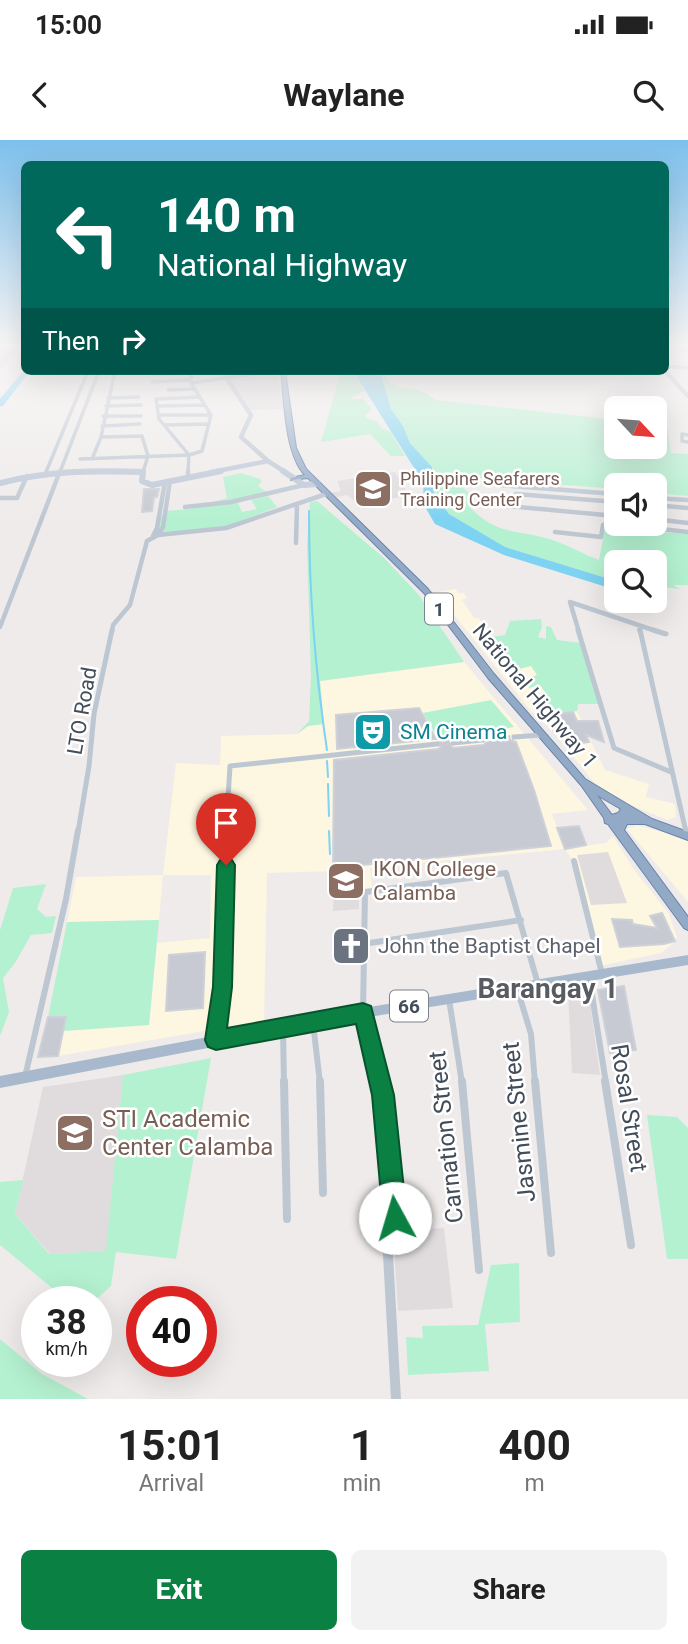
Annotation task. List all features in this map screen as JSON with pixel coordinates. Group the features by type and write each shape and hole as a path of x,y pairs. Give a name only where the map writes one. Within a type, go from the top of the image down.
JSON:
{"highway":[{"name":"National Highway 1","path":"287,404 293,448 297,461 308,476 426,591 479,661 582,781 649,822 687,835"},
{"path":"293,479 308,476"},
{"path":"582,781 608,820 688,925"},
{"path":"608,820 621,816 626,809"},
{"path":"618,831 625,820 649,822"}],"main road":[{"path":"0,483 46,472 143,472 141,479 144,483 167,482 268,461 304,485 317,484"},
{"name":"66","path":"0,1082 363,1013 688,960"}],"street":[{"path":"46,472 74,404"},
{"path":"0,627 86,404"},
{"path":"244,404 251,415 241,437 268,461"},
{"path":"92,459 100,437 106,406 141,405"},
{"path":"80,459 189,455 202,451 211,415 206,405 159,406 159,419 189,455 188,477"},
{"path":"160,415 211,415"},
{"path":"103,416 141,416"},
{"path":"102,426 140,424"},
{"path":"164,425 208,424"},
{"path":"688,435 681,434 682,441 688,442"},
{"path":"100,437 142,436 148,456 143,472"},
{"path":"0,498 17,498 27,476"},
{"name":"LTO Road","path":"25,1077 66,899 89,766 94,714 113,625 130,605 147,541 155,537 158,528 167,482"},
{"path":"185,507 232,502 304,485"},
{"path":"500,485 604,493"},
{"path":"155,537 226,528 326,494"},
{"path":"516,494 604,501"},
{"path":"667,499 688,500"},
{"path":"296,543 297,504"},
{"path":"507,506 604,515"},
{"path":"667,506 688,508"},
{"path":"667,521 688,523"},
{"path":"555,532 601,537 604,523 688,531"},
{"path":"666,634 570,602 614,748 671,772"},
{"path":"639,626 687,835"},
{"path":"514,737 541,735"},
{"path":"453,743 482,740"},
{"path":"216,1040 222,987 230,766 438,744"},
{"path":"574,861 602,974"},
{"path":"396,1399 387,1237 395,1218 383,1095 363,1013 365,892 506,873 538,984"},
{"path":"363,944 521,920"},
{"name":"Rosal Street","path":"589,976 631,1245"},
{"name":"Jasmine Street","path":"517,988 531,1034 551,1253"},
{"name":"Carnation Street","path":"449,999 464,1097 479,1270"},
{"path":"313,1023 322,1100 323,1193"},
{"path":"283,1029 287,1219"}],"shaded area":[{"path":"246,404 282,404 283,409 250,410"},
{"name":"Philippine Seafarers Training Center","path":"395,472 410,496 357,503 347,495 337,497 331,493 341,491 337,481"},
{"path":"456,589 458,593 464,593 467,598 462,600 474,618 479,618 488,636 514,669 531,666 538,675 524,680 540,684 545,693 540,694 553,714 577,711 582,721 598,721 604,740 589,738 605,770 649,784 646,797 675,804 676,817 668,820 616,799 596,785 555,734 529,709 436,592"},
{"path":"464,662 588,810 552,814 565,848 606,843 613,836 635,871 669,914 677,937 661,953 599,966 573,861 565,849 370,868 372,889 358,890 358,868 267,873 264,1021 58,1056 63,1031 149,1025 157,943 210,938 211,875 163,875 176,763 220,765 221,736 297,734 308,726 324,724 320,681"},
{"path":"637,825 688,839 688,902 627,829"},
{"path":"608,852 627,903 591,905 577,855"},
{"name":"IKON College Calamba","path":"358,867 359,909 333,911 335,868"},
{"path":"163,875 159,920 67,922 76,877"},
{"path":"568,993 589,995 600,1075 572,1073"},
{"name":"STI Academic Center Calamba","path":"123,1075 107,1251 50,1254 15,1214 43,1087"},
{"path":"444,1228 453,1308 398,1311 393,1231"}],"green space":[{"path":"332,404 367,404 372,409 365,415 367,419 377,421 381,428 391,432 405,456 391,456 370,434 321,442"},
{"path":"389,404 469,404 604,419 604,459 667,459 667,453 688,454 688,496 667,494 667,473 604,473 604,488 477,478 461,486 468,492 467,504 489,523 509,531 544,537 599,560 604,533 604,536 688,534 688,585 673,585 680,589 667,587 667,550 604,550 604,577 504,547 449,514 434,494 432,467 410,443"},
{"path":"667,426 671,453 667,453"},
{"path":"241,473 260,479 262,481 258,486 268,493 238,503 242,512 257,509 251,500 268,496 277,507 227,526 154,535 164,511 190,509 227,498 223,477"},
{"path":"317,501 384,558 418,594 464,662 320,681 324,724 308,726 297,734 309,721 311,675 307,546 310,502"},
{"path":"541,619 542,627 538,637 546,639 546,626 551,627 557,640 581,643 599,704 578,704 577,711 553,714 539,694 545,692 540,685 529,688 524,679 537,675 531,666 515,670 491,637 505,635 510,621"},
{"path":"491,700 514,727 439,740 423,713"},
{"path":"46,884 37,909 46,917 56,916 52,933 31,935 3,978 9,1012 0,1036 0,930 13,888"},
{"path":"159,920 149,1025 63,1031 65,1017 48,1017 67,922"},
{"path":"211,1058 176,1259 116,1252 111,1286 50,1286 0,1245 0,1182 23,1180 15,1214 49,1254 106,1251 123,1075"},
{"path":"647,1115 677,1117 688,1128 688,1259 667,1259"},
{"path":"519,1263 520,1322 485,1324 489,1371 408,1375 406,1337 423,1338 422,1326 478,1325 491,1265"},
{"path":"0,1339 21,1356 21,1377 48,1377 88,1399 0,1399"}],"water":[{"path":"374,404 389,404 410,443 432,467 434,494 449,514 505,547 604,577 604,586 504,555 435,524 424,505 423,482"}],"building":[{"path":"144,489 159,489 157,497 154,497 152,511 142,512"},
{"path":"419,708 436,739 337,749 336,715"},
{"path":"573,712 577,721 598,721 604,742 586,735 589,742 568,745 561,731 554,732 546,715"},
{"path":"509,736 510,740 516,742 551,846 333,868 334,760 438,749 442,742 448,741 453,748 483,745 487,738"},
{"path":"579,826 586,845 565,849 557,828"},
{"path":"662,913 675,941 620,947 612,919 632,920 633,924 657,928 650,916"},
{"path":"205,952 203,1008 166,1011 169,955"},
{"path":"624,986 636,1050 610,1053 598,990"},
{"path":"48,1017 66,1017 58,1056 38,1057"}],"waterway":[{"path":"309,511 314,631 327,750"},
{"path":"327,761 328,777"},
{"path":"328,784 329,816"},
{"path":"329,831 330,854"}],"tunnel":[{"path":"482,740 514,737"},
{"path":"437,744 453,743"}],"place":[{"name":"Philippine Seafarers Training Center","path":"373,489"},
{"name":"SM Cinema","path":"373,732"},
{"name":"IKON College Calamba","path":"346,881"},
{"name":"John the Baptist Chapel","path":"351,946"},
{"name":"STI Academic Center Calamba","path":"75,1133"}],"district":[{"name":"Barangay 1","path":"548,988"}],"route":[{"path":"226,865 222,987 216,1040 363,1013 383,1095 395,1218"}]}
